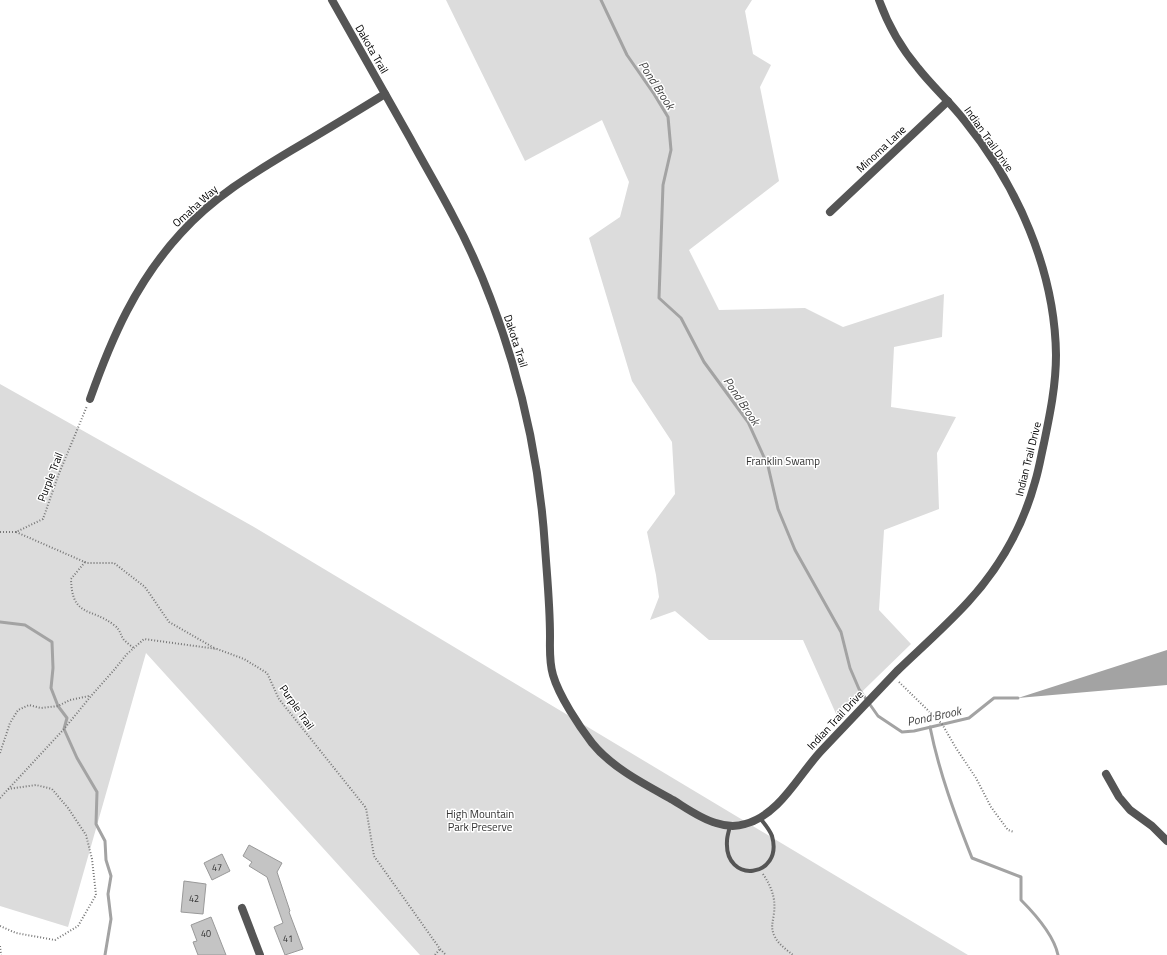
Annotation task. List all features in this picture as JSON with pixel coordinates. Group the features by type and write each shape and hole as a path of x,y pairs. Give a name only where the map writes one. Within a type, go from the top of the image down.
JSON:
{"street":[{"name":"Dakota Trail","path":"332,0 450,209 464,238 499,321 524,408 541,499 545,542 551,672 559,690 576,720"},
{"name":"Indian Trail Drive","path":"576,720 594,746 611,762 649,786 708,820 721,825 730,826 747,824 776,807 816,755 966,604 996,566 1010,544 1022,520 1036,480 1052,408 1055,382 1055,335 1051,303 1044,275 1024,218 1007,184 991,157 974,132 919,70 904,50 893,32 879,0"},
{"name":"Omaha Way","path":"90,399 105,356 130,304 158,260 182,232 203,211 246,178 386,94"},
{"name":"Minoma Lane","path":"830,212 948,102"},
{"path":"1106,774 1119,797 1130,810 1152,826 1167,842"},
{"path":"242,908 260,955"}],"lane":[{"path":"730,826 727,842 729,854 733,864 741,870 760,870 771,860 773,847 772,835 760,817"}],"path":[{"name":"Purple Trail","path":"0,532 16,532 43,519 58,476 90,399"},
{"path":"16,532 85,562 114,563 145,587 169,622 217,649"},
{"path":"85,562 71,579 72,592 77,604 84,611 108,621 115,626 121,632 123,639 134,648"},
{"name":"Purple Trail","path":"0,798 64,729 127,654 144,639 217,649 244,659 267,673 279,699 366,808 374,856 440,949 446,955"},
{"path":"894,675 904,688 942,724 976,778 991,807 1008,830 1014,832"},
{"path":"0,753 10,723 18,710 29,705 41,708 58,706 70,700 91,696"},
{"path":"0,926 16,933 55,940 78,926 96,895 92,859 86,835 68,808 52,789 36,785 8,789"},
{"path":"760,870 770,883 773,895 774,912 771,926 775,937 784,948 793,955"},
{"path":"0,946 1,955"},
{"path":"435,955 440,949"}],"green space":[{"name":"Franklin Swamp","path":"446,0 752,0 745,11 753,54 771,65 760,87 779,181 689,250 719,310 805,308 843,327 944,294 942,337 894,347 891,407 956,417 937,453 939,509 884,530 879,610 911,644 837,716 803,640 709,640 675,611 650,620 659,597 647,532 675,494 672,442 632,381 589,238 620,217 629,182 602,120 525,161"},
{"name":"High Mountain Park Preserve","path":"0,384 254,527 968,955 420,955 146,653 68,927 0,906"}],"shaded area":[{"path":"1167,650 1167,685 1018,698"}],"building":[{"path":"249,845 282,863 277,872 290,911 289,912 303,949 285,955 274,927 283,923 267,877 249,866 252,862 243,856"},
{"path":"222,854 230,871 212,880 204,863"},
{"path":"184,881 206,884 203,914 181,912"},
{"path":"211,917 226,955 198,955 193,942 197,941 191,925"}],"waterway":[{"name":"Pond Brook","path":"601,0 627,55 668,117 671,150 663,185 659,298 681,318 704,362 748,422 768,466 778,509 795,550 841,632 850,668 859,689 878,716 902,732 914,731 969,718 994,698 1018,698"},
{"path":"0,622 25,625 52,642 53,668 51,688 58,706 67,718 64,729 77,758 97,792 96,824 105,841 106,860 111,876 108,894 111,919 105,955"},
{"path":"930,727 948,793 972,858 1021,877 1021,900 1048,933 1058,955"}]}
